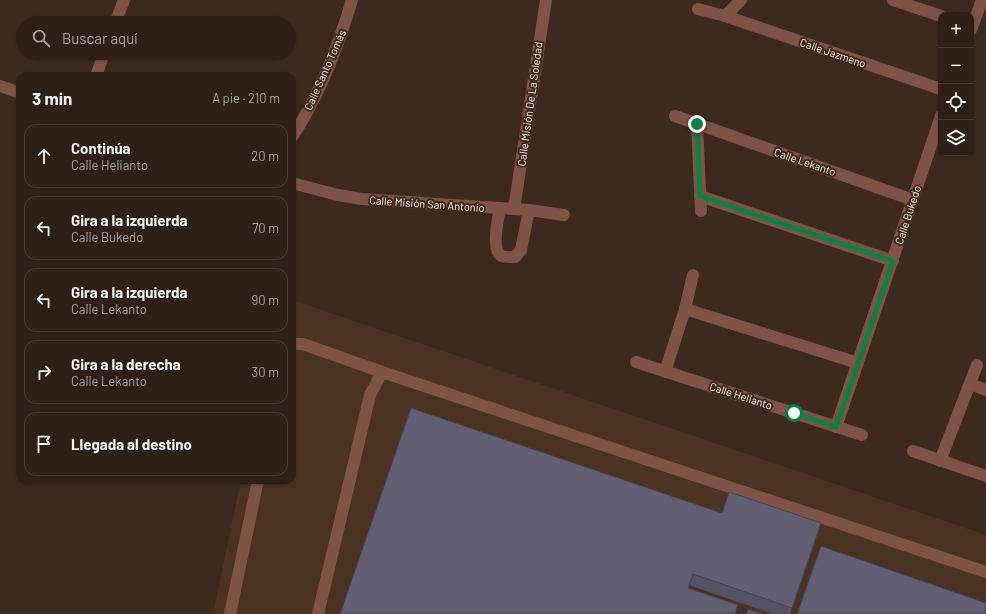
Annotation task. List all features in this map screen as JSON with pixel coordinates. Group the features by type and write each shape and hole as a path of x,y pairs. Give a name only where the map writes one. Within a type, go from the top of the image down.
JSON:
{"street":[{"path":"118,16 124,0"},
{"name":"Calle Santo Tomás","path":"296,130 314,99 328,67 344,29 352,0"},
{"name":"Calle Misión De La Soledad","path":"514,209 546,0"},
{"path":"725,16 741,0"},
{"path":"893,0 938,15"},
{"path":"974,20 982,0"},
{"name":"Calle Jazmeno","path":"698,9 725,16 938,88"},
{"path":"97,72 102,60"},
{"path":"0,86 16,92"},
{"name":"Calle Lekanto","path":"675,116 913,200"},
{"name":"Calle Bukedo","path":"836,427 940,120"},
{"path":"697,124 701,211"},
{"name":"Calle Misión San Antonio","path":"296,184 362,200 529,210 564,215"},
{"path":"700,196 893,261"},
{"path":"500,208 496,249 502,256 515,257 521,250 529,210"},
{"path":"665,372 685,309 693,275"},
{"path":"685,309 858,363"},
{"path":"296,344 303,344 382,372 986,572"},
{"name":"Calle Helianto","path":"636,362 862,436"},
{"path":"940,461 977,365"},
{"path":"318,614 370,395 382,372"},
{"path":"970,384 986,390"},
{"path":"912,451 986,476"},
{"path":"230,614 257,484"}],"shaded area":[{"path":"296,301 986,535 986,614 213,614 240,484 296,484"}],"building":[{"path":"411,408 722,513 729,492 821,523 792,608 693,574 688,588 738,605 735,614 340,614"},
{"path":"821,546 986,603 986,614 797,614"},
{"path":"748,609 764,614 746,614"}],"route":[{"path":"697,124 700,196 893,261 836,427 794,413"}]}
